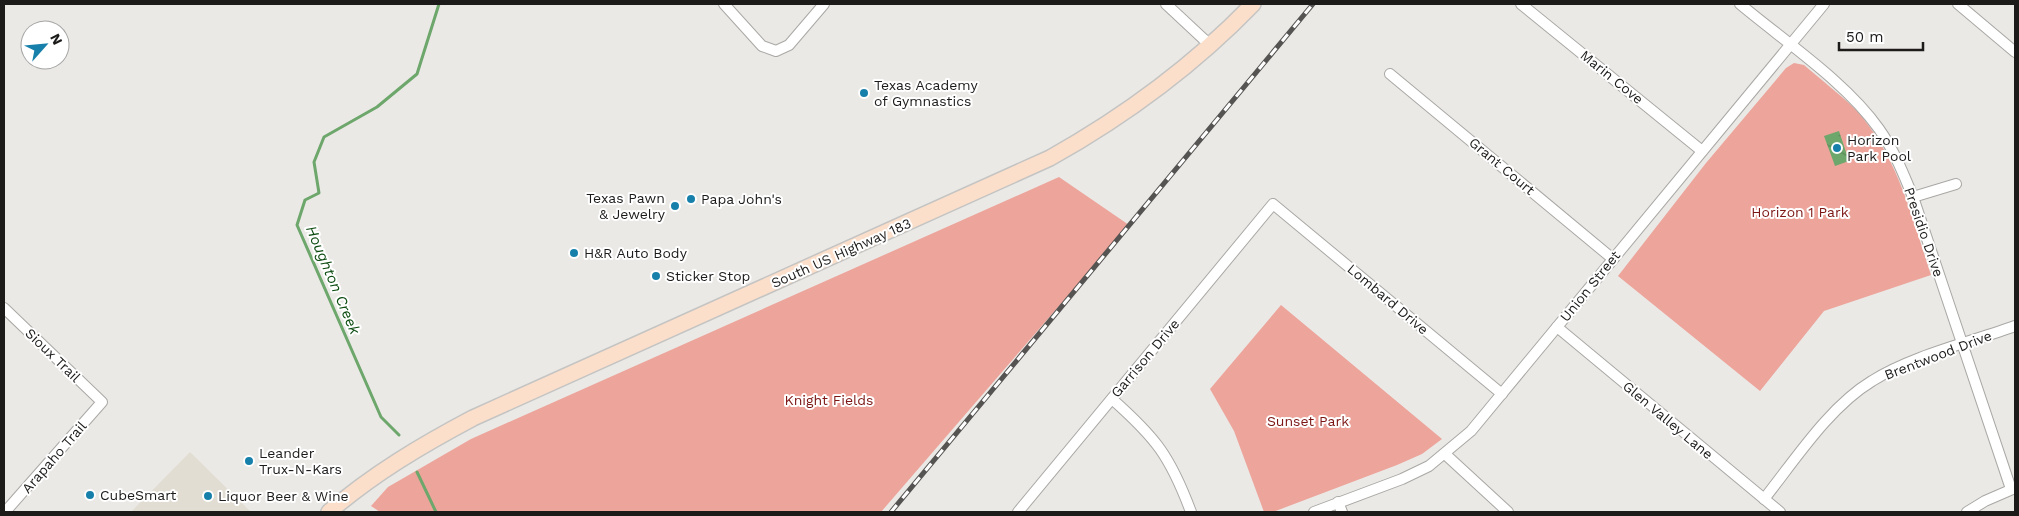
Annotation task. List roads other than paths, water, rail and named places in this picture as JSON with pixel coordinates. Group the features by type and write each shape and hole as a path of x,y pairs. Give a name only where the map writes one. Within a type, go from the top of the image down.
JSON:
{"main road":[{"name":"South US Highway 183","path":"329,512 350,494 411,451 473,418 1050,158 1096,132 1162,86 1211,46 1253,4"}],"street":[{"path":"724,4 762,46 776,51 789,45 824,4"},
{"path":"1166,4 1211,46"},
{"name":"Marin Cove","path":"1521,4 1702,151"},
{"name":"Presidio Drive","path":"1740,4 1864,109 1894,154 1913,197 2013,488"},
{"name":"Union Street","path":"1314,512 1340,507 1429,466 1446,454 1471,431 1824,4"},
{"path":"1958,4 2015,52"},
{"name":"Grant Court","path":"1390,74 1613,258"},
{"path":"1913,197 1956,184"},
{"name":"Lombard Drive","path":"1273,204 1502,394"},
{"name":"Garrison Drive","path":"1018,512 1273,204"},
{"name":"Sioux Trail","path":"4,308 102,402"},
{"name":"Brentwood Drive","path":"1764,499 1831,416 1853,394 1872,380 1896,368 2015,326"},
{"name":"Glen Valley Lane","path":"1557,327 1780,512"},
{"path":"1112,398 1158,444 1173,467 1191,512"},
{"name":"Arapaho Trail","path":"5,512 102,402"},
{"path":"1446,454 1508,512"},
{"path":"1967,512 2013,488"}],"water":[{"name":"Horizon Park Pool","path":"1839,131 1849,161 1835,166 1824,136"}],"waterway":[{"name":"Houghton Creek","path":"399,435 381,417 297,225 305,200 319,193 314,162 324,137 377,107 417,74 439,4"},
{"name":"Houghton Creek","path":"417,472 436,512"}],"railway":[{"path":"891,512 1313,4"}],"place":[{"name":"Texas Academy of Gymnastics","path":"864,93"},
{"name":"Horizon Park Pool","path":"1837,148"},
{"name":"Papa John's","path":"691,199"},
{"name":"Texas Pawn & Jewelry","path":"675,206"},
{"name":"H&R Auto Body","path":"574,253"},
{"name":"Sticker Stop","path":"656,276"},
{"name":"Leander Trux-N-Kars","path":"249,461"},
{"name":"CubeSmart","path":"90,495"},
{"name":"Liquor Beer & Wine","path":"208,496"}],"park label":[{"name":"Horizon 1 Park","path":"1800,212"},
{"name":"Knight Fields","path":"829,400"},
{"name":"Sunset Park","path":"1308,421"}]}
